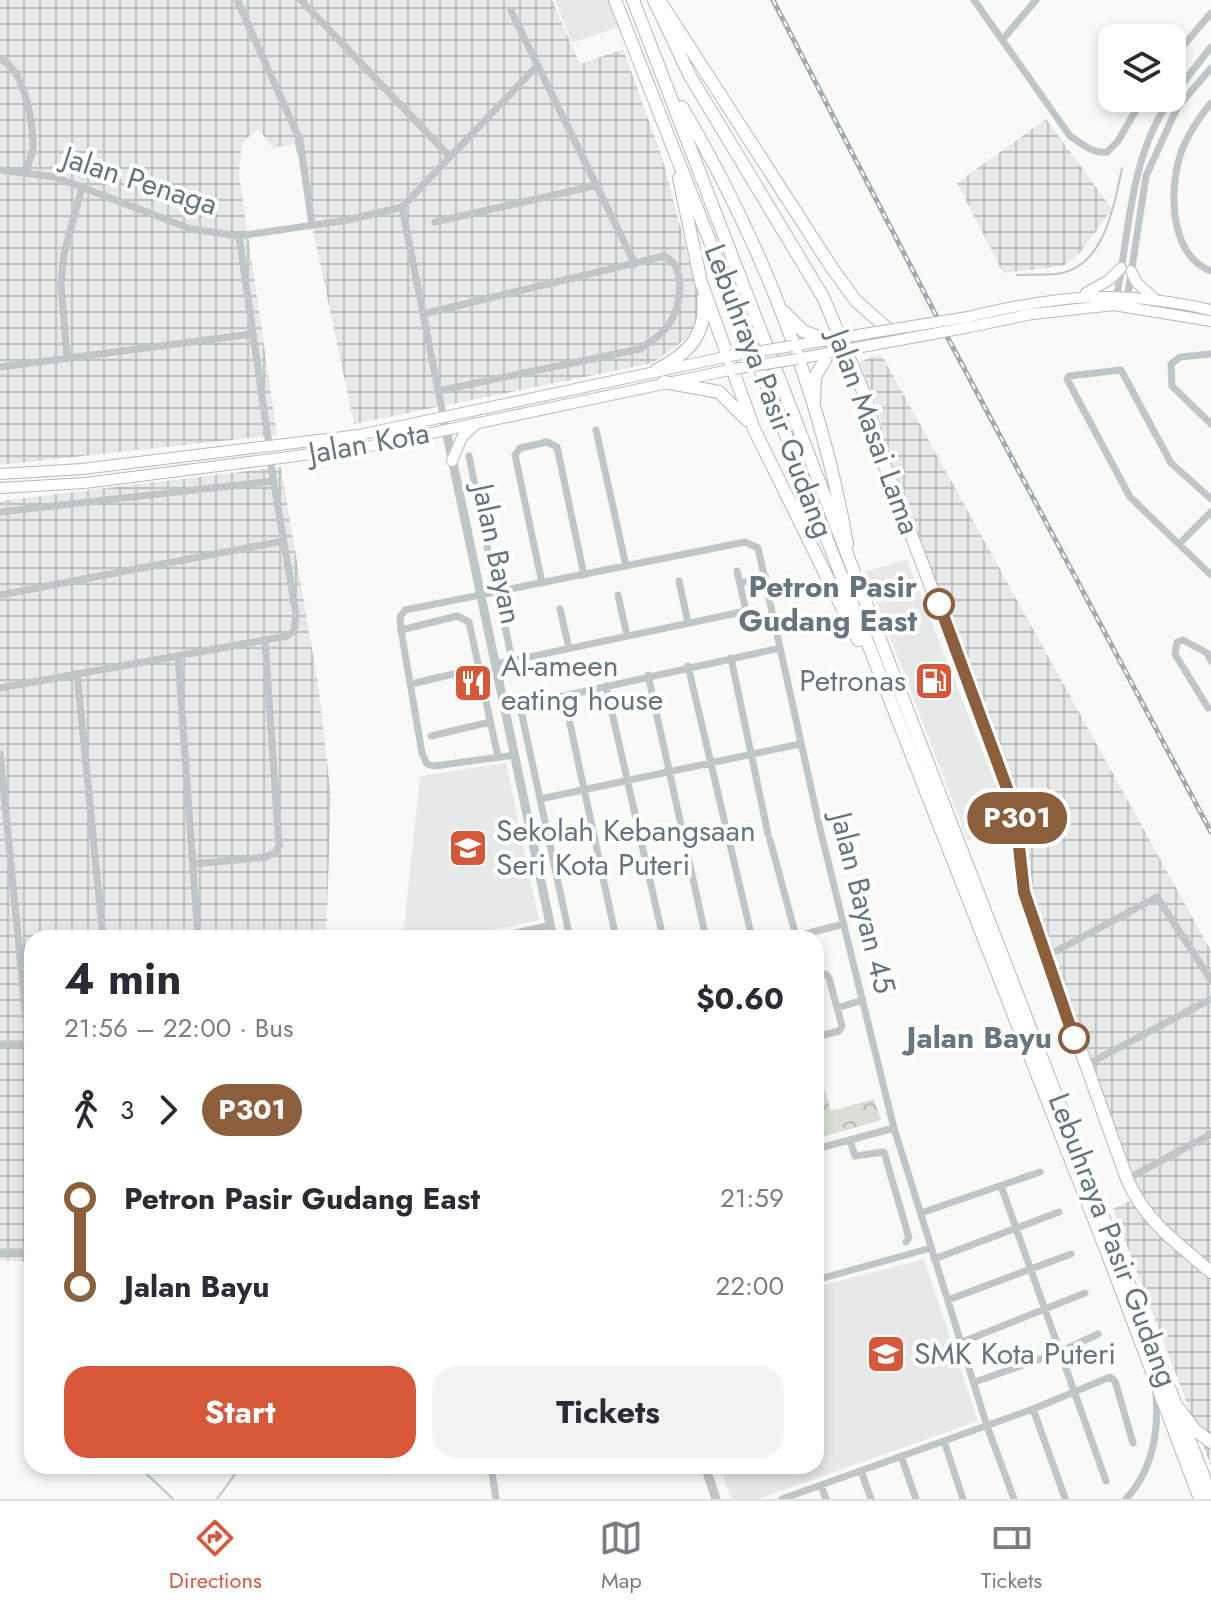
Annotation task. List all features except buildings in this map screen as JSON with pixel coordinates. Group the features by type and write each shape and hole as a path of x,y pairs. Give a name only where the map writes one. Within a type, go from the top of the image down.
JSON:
{"main road":[{"name":"Lebuhraya Pasir Gudang","path":"615,0 1155,1377 1200,1499"},
{"name":"Lebuhraya Pasir Gudang","path":"633,0 1211,1496"},
{"path":"656,0 682,45 832,268 856,301 889,330"},
{"name":"Jalan Masai Lama","path":"682,45 823,297 866,398 882,458 1013,802 1024,892 1084,1066 1138,1206 1151,1221 1210,1270"},
{"path":"666,80 691,122 773,296 797,359 815,417 851,566"},
{"path":"657,370 680,357 699,335 705,312 665,125"},
{"path":"1077,296 1099,287 1126,269 1156,300"},
{"path":"701,282 754,429 781,490 879,678"},
{"path":"773,296 798,328 828,346 969,322 1029,302 1077,296 1156,300 1211,310"},
{"path":"828,346 889,330 1032,314 1121,300 1211,321"},
{"name":"Jalan Kota","path":"0,474 82,469 359,435 730,356 792,346 828,346"},
{"path":"815,417 815,377 828,346"},
{"name":"Jalan Kota","path":"0,488 85,483 366,447 664,382 797,359 828,346"},
{"path":"664,382 719,392 729,399 754,429"},
{"path":"452,461 462,437 478,422"},
{"path":"1178,1407 1195,1430 1211,1442"}],"street":[{"path":"237,0 300,140 312,225"},
{"path":"301,0 450,157"},
{"path":"974,0 1070,136 1099,153 1107,152 1118,141 1135,112"},
{"path":"1003,39 1036,0"},
{"path":"511,11 635,264"},
{"path":"1186,42 1211,13"},
{"path":"1186,80 1211,47"},
{"path":"0,59 11,63 22,81 33,146 26,171"},
{"path":"443,415 402,207 538,65"},
{"path":"1126,269 1146,176 1160,140 1177,108 1211,68"},
{"path":"1211,103 1183,146 1174,198 1175,222 1189,258 1211,271"},
{"path":"1121,300 1137,174 1150,133 1163,112"},
{"name":"Jalan Penaga","path":"0,170 26,171 82,187 191,229 239,236 402,207"},
{"path":"435,222 598,185"},
{"path":"67,357 61,284 64,254 82,187"},
{"path":"239,236 269,445"},
{"path":"423,314 664,256 671,259 679,280 675,309 659,337 640,349 438,391"},
{"path":"0,367 252,334"},
{"path":"1211,354 1172,361 1172,386 1211,424"},
{"path":"1211,499 1171,463 1121,370 1069,376 1067,379 1130,497 1211,575"},
{"name":"Jalan Bayan","path":"443,415 551,930"},
{"path":"515,755 434,766 427,764 422,753 400,617 405,610 626,566 596,430"},
{"path":"542,583 515,455 520,448 547,442 557,447 584,575"},
{"path":"469,456 496,592"},
{"path":"0,688 287,636 296,624 270,460"},
{"path":"0,512 274,481"},
{"path":"1179,544 1211,512"},
{"path":"0,595 283,541"},
{"name":"Jalan Bayan 45","path":"626,566 745,542 753,544 762,554 800,744 894,1128 987,1426 1014,1499"},
{"path":"496,664 746,611 737,571"},
{"path":"740,583 766,577"},
{"path":"679,581 688,623"},
{"path":"618,595 627,636"},
{"path":"560,609 569,648"},
{"path":"401,630 457,616 466,620 498,757"},
{"path":"503,617 512,660"},
{"path":"194,864 266,857 276,852 279,840 265,640"},
{"path":"1211,661 1204,651 1183,640 1177,642 1175,654 1209,706 1211,718"},
{"path":"505,709 780,648"},
{"path":"178,656 198,930"},
{"path":"731,658 790,930"},
{"path":"688,666 750,930"},
{"path":"411,684 479,668"},
{"path":"77,673 102,930"},
{"path":"648,675 704,930"},
{"path":"606,686 661,930"},
{"path":"564,696 614,930"},
{"path":"520,706 568,930"},
{"path":"431,736 490,722"},
{"path":"540,799 800,744"},
{"path":"0,754 24,986"},
{"path":"1047,956 1157,897 1211,980"},
{"path":"820,930 844,924"},
{"path":"529,930 550,925"},
{"path":"824,974 841,1028 824,1034"},
{"path":"1084,1066 1211,999"},
{"path":"837,1008 863,1000"},
{"path":"0,1044 24,1044"},
{"path":"824,1147 894,1128"},
{"path":"1127,1179 1211,1134"},
{"path":"850,1140 855,1156 884,1152 900,1201 909,1238 906,1242"},
{"path":"921,1213 1040,1172"},
{"path":"1001,1186 1106,1481"},
{"path":"900,1201 916,1195"},
{"path":"934,1259 1059,1212"},
{"path":"824,1278 931,1248"},
{"path":"0,1252 24,1252"},
{"path":"948,1300 1071,1254"},
{"path":"962,1342 1085,1293"},
{"path":"975,1382 1060,1352 1098,1334"},
{"path":"1126,1499 1142,1482 1153,1453 1158,1417 1155,1377"},
{"path":"782,1499 1113,1379 1132,1431 1133,1443"},
{"path":"1033,1409 1065,1498"},
{"path":"944,1441 963,1499"},
{"path":"901,1456 916,1499"},
{"path":"861,1471 871,1499"},
{"path":"492,1474 496,1499"},
{"path":"708,1474 716,1499"},
{"path":"821,1485 826,1499"}],"shaded area":[{"path":"0,0 552,0 580,64 623,49 662,157 697,290 698,318 688,337 653,363 354,424 295,144 273,148 258,129 242,143 239,174 277,435 0,465"},
{"path":"555,0 608,0 619,27 572,43"},
{"path":"1046,119 1112,209 1079,254 1063,266 1003,273 957,183"},
{"path":"881,354 1211,951 1211,1466 1113,1209 1140,1196 1031,903 1023,810 887,456 877,404 859,362"},
{"path":"281,467 319,691 331,797 326,930 24,930 24,1262 0,1260 0,501"},
{"path":"907,559 1010,821 968,841 865,572"},
{"name":"Sekolah Kebangsaan Seri Kota Puteri","path":"506,763 539,920 493,930 404,930 420,776"},
{"name":"SMK Kota Puteri","path":"924,1259 978,1421 758,1499 731,1499 723,1474 824,1474 824,1285"}],"green space":[{"path":"824,1088 831,1111 874,1099 881,1120 824,1137"}],"waterway":[{"path":"1017,275 1062,273 1089,258 1106,230 1122,168"},
{"path":"146,1474 173,1499"},
{"path":"217,1499 235,1474"}],"railway":[{"path":"773,0 941,325 1211,832"}],"bus line":[{"name":"P301","path":"939,604 1015,810 1024,892 1074,1038"}],"place":[{"name":"Petron Pasir Gudang East","path":"939,604"},
{"name":"Petronas","path":"934,681"},
{"name":"Al-ameen eating house","path":"473,683"},
{"name":"Sekolah Kebangsaan Seri Kota Puteri","path":"468,848"},
{"name":"Jalan Bayu","path":"1074,1038"},
{"name":"SMK Kota Puteri","path":"886,1354"}]}
